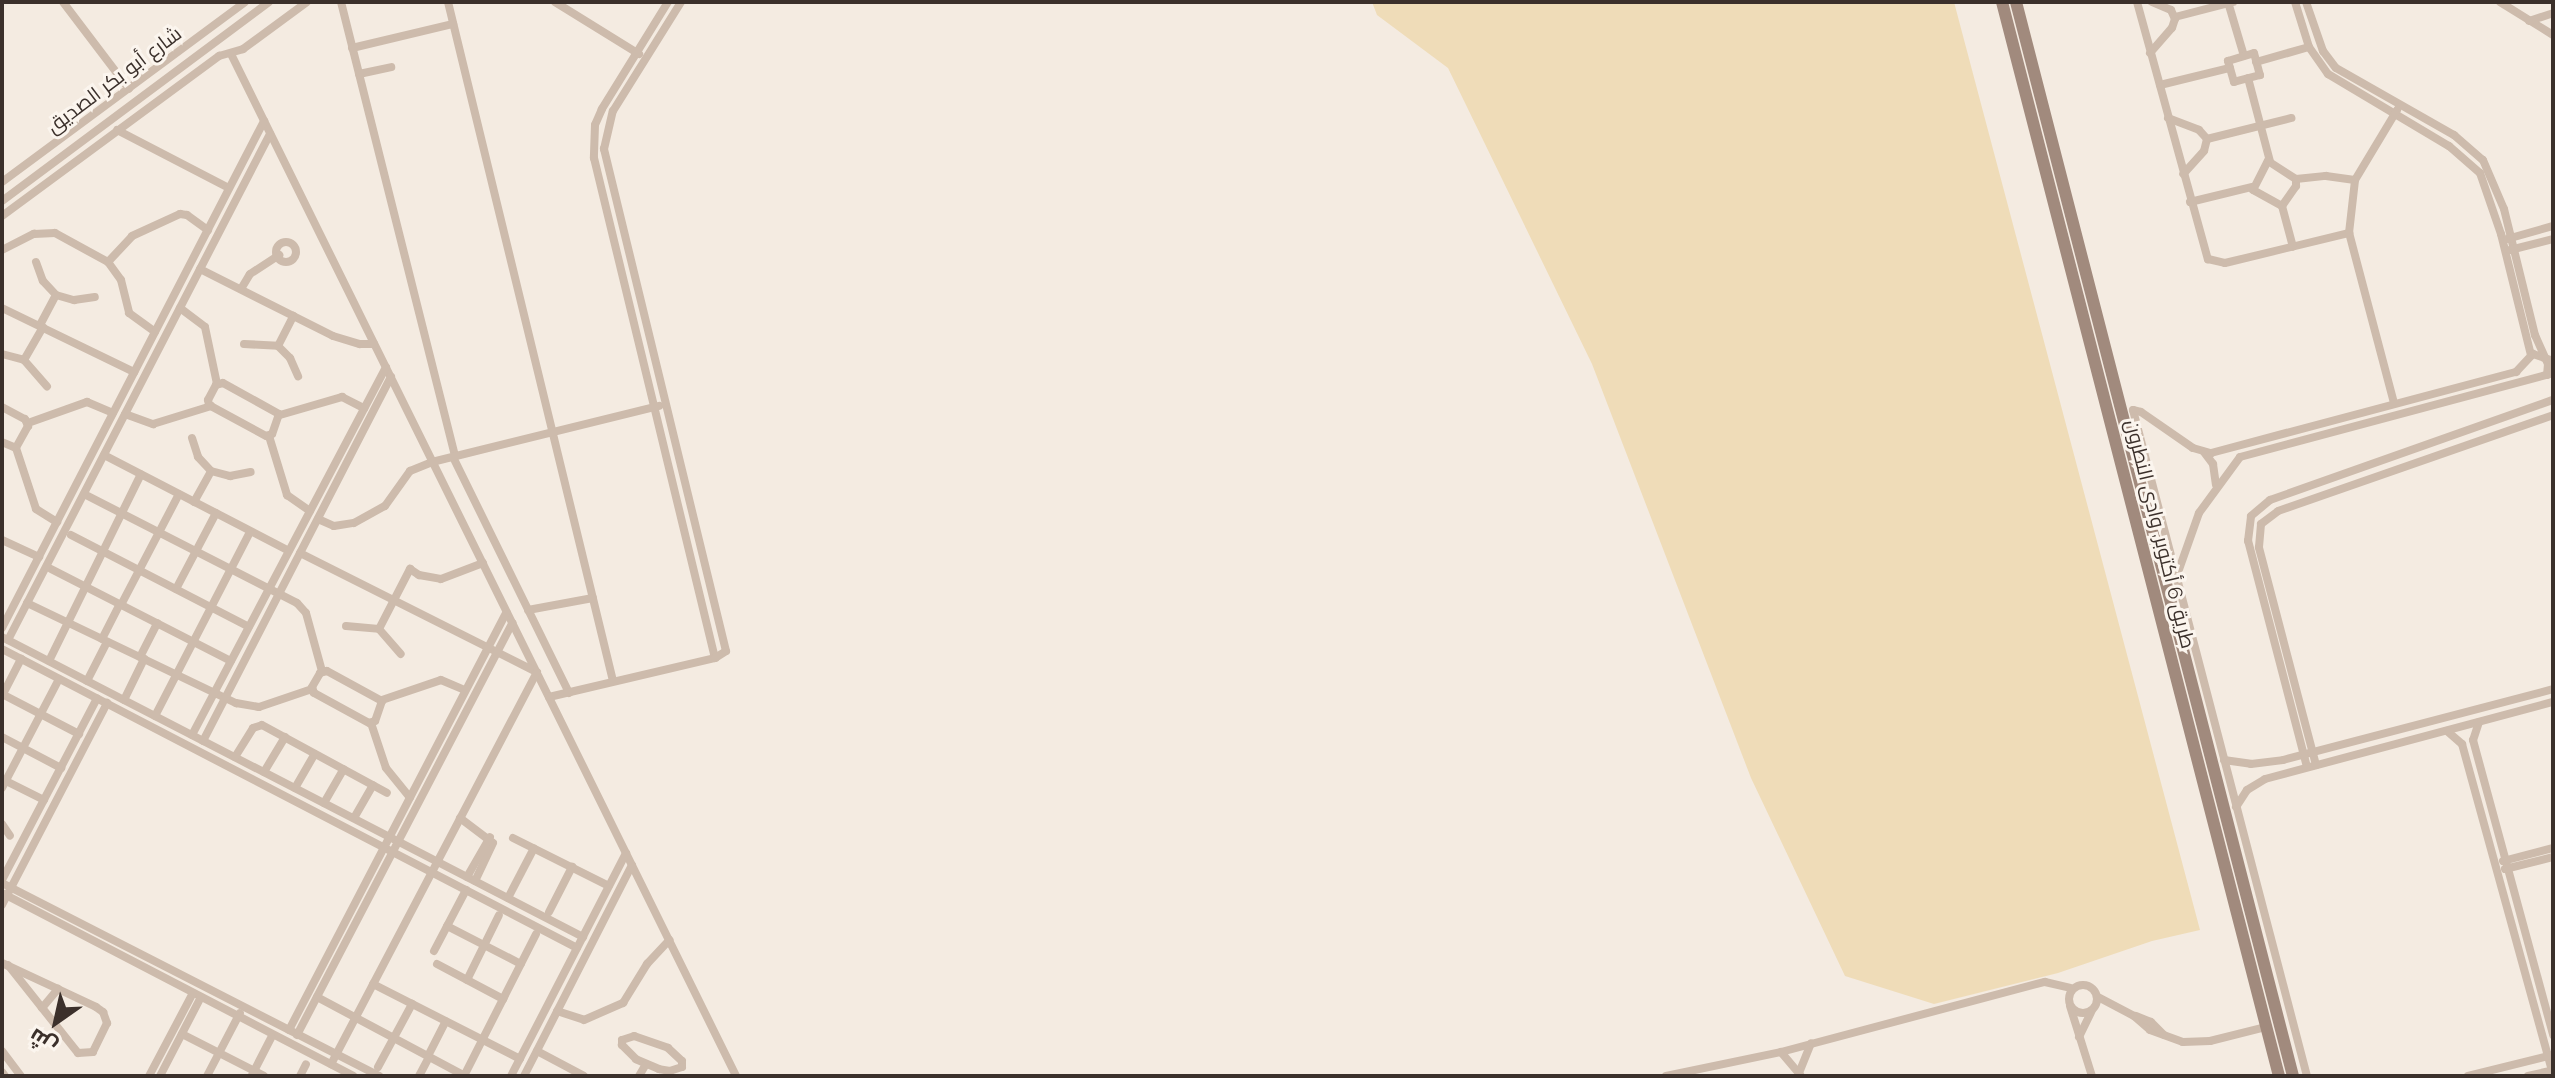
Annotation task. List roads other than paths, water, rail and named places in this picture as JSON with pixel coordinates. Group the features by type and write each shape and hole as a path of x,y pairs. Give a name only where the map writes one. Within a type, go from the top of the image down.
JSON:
{"street":[{"name":"شارع أبو بكر الصديق","path":"2,182 245,2"},
{"path":"2,201 269,2"},
{"path":"2,216 219,56 247,46 307,2"},
{"path":"341,2 454,456 569,693"},
{"path":"448,2 613,681"},
{"path":"555,2 641,55"},
{"path":"549,697 715,658 723,655 727,647 604,149 613,111 668,2"},
{"path":"681,2 602,109 595,125 594,149 715,658"},
{"name":"طريق 6 أكتوبر, وادى النطرون","path":"2002,2 2231,866 2293,1076"},
{"name":"طريق 6 أكتوبر, وادى النطرون","path":"2016,2 2231,866 2279,1076"},
{"path":"2137,2 2204,253 2213,263 2225,263 2349,233"},
{"path":"2152,2 2167,8 2175,17"},
{"path":"2175,17 2230,2 2244,56"},
{"path":"2204,452 2519,371 2531,355 2530,336 2509,250 2488,191 2475,167 2328,74 2309,47 2295,2"},
{"path":"2306,2 2319,43 2330,63 2478,153 2494,180 2506,240"},
{"path":"2500,2 2553,35"},
{"path":"68,4 129,89"},
{"path":"2529,21 2553,14 2553,29"},
{"path":"2150,53 2173,26 2175,17"},
{"path":"352,48 453,24"},
{"path":"2256,62 2309,47"},
{"path":"2254,53 2256,62 2260,75 2234,82 2228,61 2254,53"},
{"path":"176,54 184,66"},
{"path":"231,54 736,1076"},
{"path":"359,74 391,67"},
{"path":"2160,85 2230,68"},
{"path":"2248,78 2270,161 2296,179 2326,176 2355,180"},
{"path":"2394,403 2349,233 2355,180 2400,105"},
{"path":"2168,118 2199,130 2207,139"},
{"path":"2207,139 2291,118"},
{"path":"2,628 264,121"},
{"path":"77,127 86,139"},
{"path":"117,130 229,188"},
{"path":"270,134 74,514 5,638 583,937"},
{"path":"2183,174 2204,151 2207,139"},
{"path":"2190,202 2252,187 2270,161"},
{"path":"2282,206 2296,186 2296,179"},
{"path":"2252,187 2266,199 2282,206"},
{"path":"2282,206 2293,247"},
{"path":"108,262 132,236 180,214 187,215 208,230"},
{"path":"2506,240 2553,226"},
{"path":"2,250 34,234 55,233 108,262 121,280 129,313 155,332"},
{"path":"2509,250 2553,239"},
{"path":"241,289 250,274 279,255"},
{"path":"36,262 43,281 56,295 74,300 95,297"},
{"path":"200,269 346,342 374,344"},
{"path":"24,360 56,295"},
{"path":"2,308 134,372"},
{"path":"166,311 178,312 205,327 217,384 208,400 211,406 269,436"},
{"path":"278,346 293,316"},
{"path":"2176,578 2192,528 2216,486 2236,460 2252,453 2550,374 2548,364 2530,336"},
{"path":"244,344 278,346 290,358 298,376"},
{"path":"2,354 24,360 47,386"},
{"path":"2531,355 2541,355 2553,361"},
{"path":"203,741 318,519 360,426 364,408 386,367"},
{"path":"192,735 310,511 391,377"},
{"path":"217,384 223,383 280,415 342,397 364,408"},
{"path":"2463,386 2466,396"},
{"path":"2312,766 2248,541 2248,524 2256,509 2270,500 2553,400"},
{"path":"57,522 36,509 16,448 28,423 87,402 113,413"},
{"path":"318,519 334,526 354,523 385,506 410,471 432,462 668,404"},
{"path":"125,414 153,424 211,406"},
{"path":"2,407 28,423"},
{"path":"2216,486 2213,464 2204,452 2133,410 2307,1076"},
{"path":"280,415 269,436 287,495 310,511"},
{"path":"2308,753 2259,547 2261,524 2278,511 2553,415"},
{"path":"2320,423 2323,434"},
{"path":"2306,427 2309,438"},
{"path":"2270,437 2273,448"},
{"path":"192,438 198,457 211,471 230,476 251,472"},
{"path":"2,442 16,448"},
{"path":"2249,442 2252,453"},
{"path":"104,455 289,551"},
{"path":"194,502 211,471"},
{"path":"49,661 141,474"},
{"path":"27,603 225,698 259,707 312,689 322,671 306,613 297,603 84,494"},
{"path":"87,681 121,604 179,494"},
{"path":"64,508 74,514"},
{"path":"176,589 216,513"},
{"path":"155,716 250,532"},
{"path":"71,535 249,627"},
{"path":"2,540 39,557"},
{"path":"300,553 537,672"},
{"path":"379,629 410,569 419,575 441,579 483,563"},
{"path":"51,569 231,661"},
{"path":"528,610 593,598"},
{"path":"293,1032 492,650 507,612"},
{"path":"256,614 266,619"},
{"path":"124,700 157,623"},
{"path":"394,839 410,798 448,736 465,690 512,623"},
{"path":"346,626 379,629 401,654"},
{"path":"2,649 577,948"},
{"path":"21,659 2,695 79,734"},
{"path":"322,671 382,700 441,680 465,690"},
{"path":"331,1064 537,672"},
{"path":"57,799 3,782 59,679"},
{"path":"312,689 315,694 371,723 386,768 410,798"},
{"path":"2224,760 2251,764 2283,760 2553,689"},
{"path":"4,891 46,797 97,698"},
{"path":"371,723 383,706 382,700"},
{"path":"2236,807 2258,782 2553,702"},
{"path":"4,891 107,703"},
{"path":"161,731 165,721"},
{"path":"2479,722 2473,740 2553,1035"},
{"path":"235,757 255,726 265,726 387,793"},
{"path":"2447,731 2462,744 2550,1055 2553,1071 2528,1076"},
{"path":"2,737 61,768"},
{"path":"264,772 285,737"},
{"path":"295,788 315,754"},
{"path":"2283,760 2287,773"},
{"path":"324,803 344,769"},
{"path":"275,791 280,780"},
{"path":"354,818 373,785"},
{"path":"460,818 490,837 493,850 471,879"},
{"path":"2,824 10,836"},
{"path":"513,838 609,886"},
{"path":"508,898 534,848"},
{"path":"2496,867 2553,848"},
{"path":"293,1032 317,997 388,850"},
{"path":"511,1076 626,853"},
{"path":"2506,864 2553,857"},
{"path":"2231,866 2251,861"},
{"path":"524,1076 632,865"},
{"path":"549,912 572,867"},
{"path":"434,951 466,890"},
{"path":"4,891 336,1055 378,1072 412,1004"},
{"path":"467,980 499,915"},
{"path":"447,926 521,964"},
{"path":"317,997 465,1076 536,934"},
{"path":"557,1011 584,1020 623,1003 647,964 669,940"},
{"path":"112,945 197,995 353,1076"},
{"path":"5,964 106,1016 107,1023 93,1052 78,1053 5,964"},
{"path":"437,964 503,999"},
{"path":"564,974 573,979"},
{"path":"1666,1076 1781,1052 2045,982 2070,988 2081,986 2134,1016 2151,1022 2164,1036 2197,1043 2266,1027"},
{"path":"373,984 520,1059"},
{"path":"2070,988 2070,1006 2092,1076"},
{"path":"42,1008 58,989"},
{"path":"174,1076 162,1074 197,995"},
{"path":"149,1076 197,995"},
{"path":"2079,1038 2091,1012 2098,1005 2098,997"},
{"path":"2070,1006 2083,1013 2091,1012"},
{"path":"207,1076 243,1007"},
{"path":"419,1076 446,1021"},
{"path":"182,1034 253,1074 264,1076"},
{"path":"634,1036 657,1042 677,1055 682,1067 670,1071 646,1064 627,1052 622,1040 634,1036"},
{"path":"253,1074 271,1038"},
{"path":"1781,1052 1800,1074 1811,1043"},
{"path":"2,1051 5,1062 21,1076"},
{"path":"537,1051 584,1076"},
{"path":"2469,1076 2550,1055"},
{"path":"300,1076 306,1064"},
{"path":"639,1076 646,1064"}]}
